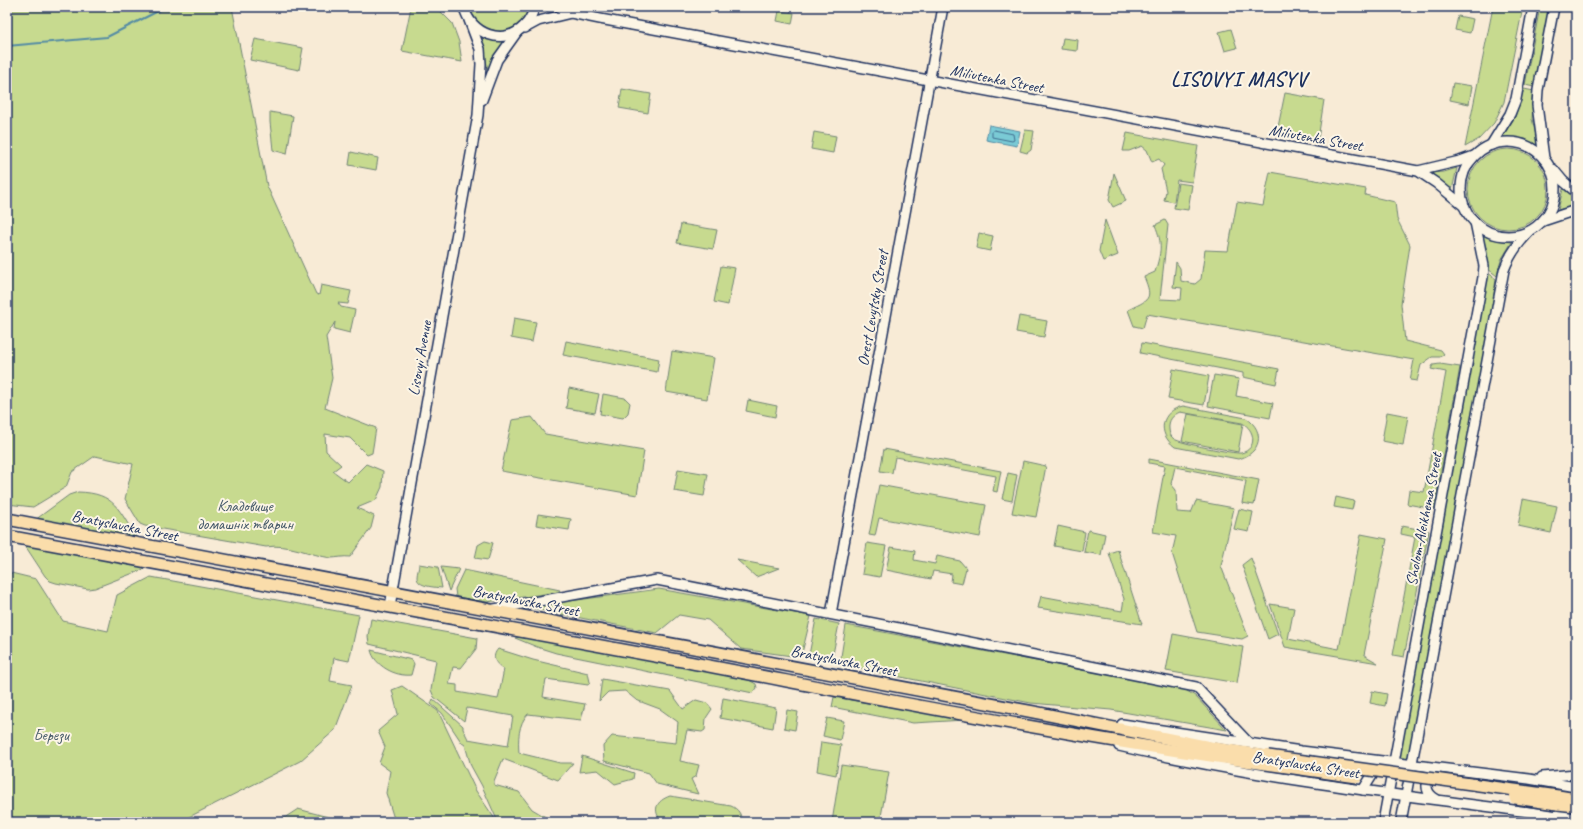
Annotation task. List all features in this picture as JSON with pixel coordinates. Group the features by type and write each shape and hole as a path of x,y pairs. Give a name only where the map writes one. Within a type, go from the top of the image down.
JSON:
{"main road":[{"name":"Bratyslavska Street","path":"7,519 1038,713 1215,748 1267,760"},
{"name":"Bratyslavska Street","path":"7,536 390,606 1034,727 1212,757 1267,760 1558,800 1576,806"},
{"name":"Bratyslavska Street","path":"1558,800 1576,799"}],"street":[{"name":"Lisovyi Avenue","path":"478,115 497,60 518,31 531,17 535,7"},
{"name":"Miliutenka Street","path":"560,7 571,13 1418,171 1454,163 1476,155"},
{"name":"Orest Levytsky Street","path":"831,614 943,7"},
{"path":"1491,145 1507,119 1516,99 1532,7"},
{"path":"1554,7 1538,98 1539,126 1546,161 1552,172 1555,188 1553,203 1549,212 1543,221 1530,231 1516,236 1501,236 1487,231 1475,222 1465,207 1461,193 1462,179 1467,166 1476,155 1491,145 1504,142 1518,143 1531,148 1546,161 1563,182 1576,192"},
{"name":"Lisovyi Avenue","path":"390,606 478,115 481,64 480,49 465,12"},
{"path":"465,12 482,32 492,36 503,36 518,31"},
{"name":"Miliutenka Street","path":"518,31 538,21 571,13"},
{"name":"Miliutenka Street","path":"1418,171 1436,183 1465,207"},
{"path":"1543,221 1576,210"},
{"name":"Sholom-Aleikhema Street","path":"1383,822 1483,277 1484,266 1475,222"},
{"name":"Sholom-Aleikhema Street","path":"1401,822 1504,270 1509,256 1516,245 1530,231"},
{"path":"490,610 657,580 1196,687 1248,742"},
{"name":"Bratyslavska Street","path":"1038,713 1529,779 1576,787"},
{"name":"Bratyslavska Street","path":"1034,727 1172,759 1363,790 1576,818"},
{"path":"1363,790 1370,781 1373,767 1370,761 1365,758"},
{"path":"1438,767 1432,772 1427,783 1427,789 1430,796 1438,800"},
{"name":"Bratyslavska Street","path":"1529,779 1576,774"}],"green space":[{"name":"Кладовище домашніх тварин","path":"7,7 232,7 267,186 316,294 319,295 321,285 351,291 348,304 338,303 341,307 355,310 350,333 334,329 335,322 326,337 332,378 325,408 376,428 372,453 367,455 350,438 325,434 326,451 341,465 333,471 348,482 366,464 383,471 382,487 376,500 357,508 374,516 371,528 350,557 323,557 291,548 274,546 266,547 145,526 140,524 125,499 133,464 95,456 72,472 66,487 33,507 7,504"},
{"path":"411,7 436,7 452,23 459,42 462,62 402,51"},
{"path":"470,7 530,7 526,18 521,23 514,28 499,31 484,26 473,15"},
{"path":"1493,7 1523,7 1504,102 1494,123 1479,139 1465,147"},
{"path":"1540,7 1549,7 1534,87 1525,85"},
{"path":"779,11 794,13 792,24 777,21"},
{"path":"1458,16 1473,19 1470,33 1455,30"},
{"path":"1231,29 1237,48 1225,51 1219,32"},
{"path":"481,37 494,41 505,40 488,70"},
{"path":"1063,38 1078,40 1077,51 1061,49"},
{"path":"255,39 303,48 299,70 250,60"},
{"path":"1453,83 1472,86 1469,104 1450,100"},
{"path":"622,89 651,94 648,113 619,108"},
{"path":"1524,89 1534,91 1532,119 1539,147 1525,139 1502,137 1515,117"},
{"path":"1285,93 1324,100 1318,139 1277,132"},
{"path":"270,112 293,116 287,154 273,150"},
{"path":"1025,130 1034,131 1031,150 1027,153 1020,151"},
{"path":"814,132 836,136 833,153 811,149"},
{"path":"1127,133 1198,146 1192,182 1177,180 1174,202 1164,200 1166,191 1161,169 1164,165 1159,159 1152,162 1147,150 1142,146 1129,151 1123,151"},
{"path":"1508,149 1523,152 1536,161 1545,174 1548,189 1545,204 1536,217 1523,226 1508,229 1493,226 1480,217 1471,204 1468,189 1471,174 1480,161 1493,152"},
{"path":"351,152 378,158 376,170 349,165"},
{"path":"1457,168 1452,190 1426,173 1444,172"},
{"path":"1270,172 1366,189 1365,195 1395,202 1397,219 1410,245 1401,304 1405,341 1441,350 1444,354 1440,357 1432,357 1421,365 1417,381 1410,380 1414,360 1147,314 1143,328 1134,326 1128,310 1140,304 1149,295 1149,290 1144,277 1155,272 1159,259 1160,243 1155,225 1165,220 1168,225 1160,299 1181,300 1182,288 1173,287 1176,262 1180,268 1181,281 1195,284 1201,279 1205,250 1228,251 1237,202 1263,206"},
{"path":"1114,173 1126,201 1113,207 1109,200"},
{"path":"1178,183 1192,185 1188,210 1174,208"},
{"path":"1563,189 1576,199 1576,205 1558,210"},
{"path":"1105,220 1118,255 1103,261 1099,251"},
{"path":"681,224 717,230 713,249 677,243"},
{"path":"979,233 993,236 990,251 976,248"},
{"path":"1481,234 1491,239 1512,242 1501,260 1497,276 1488,269 1487,250"},
{"path":"721,266 735,268 728,305 714,302"},
{"path":"1487,272 1496,279 1477,417 1413,764 1394,762"},
{"path":"1019,316 1047,321 1044,337 1016,332"},
{"path":"514,318 536,322 532,342 511,338"},
{"path":"566,341 659,359 657,372 563,355"},
{"path":"1142,343 1279,369 1276,384 1243,377 1243,373 1140,353"},
{"path":"672,351 714,358 707,399 666,392"},
{"path":"1440,364 1460,367 1434,509 1407,504 1409,490 1424,492 1446,372 1431,369 1433,365"},
{"path":"1173,369 1209,376 1204,405 1168,399"},
{"path":"1214,375 1239,379 1236,396 1273,403 1270,418 1208,406"},
{"path":"569,388 599,394 595,413 566,408"},
{"path":"603,394 625,398 630,403 628,413 623,418 600,414"},
{"path":"748,400 777,406 775,417 746,411"},
{"path":"1183,406 1246,418 1256,429 1258,442 1256,447 1246,456 1238,459 1175,447 1165,435 1163,429 1166,417 1176,409","holes":["1180,412 1242,423 1250,430 1253,439 1250,447 1241,453 1218,450 1178,441 1172,437 1169,430 1170,420 1173,416"]},
{"path":"1387,412 1408,416 1403,445 1382,441"},
{"path":"1188,414 1243,424 1238,452 1182,441"},
{"path":"532,417 545,434 644,451 637,495 501,471 512,420"},
{"path":"884,449 1001,471 997,492 993,491 996,476 895,457 892,473 880,471"},
{"path":"1149,459 1259,480 1254,505 1242,503 1246,481 1175,467 1171,484 1176,490 1177,512 1191,513 1196,501 1234,508 1221,566 1248,636 1242,639 1197,632 1172,553 1176,536 1153,532 1165,466 1149,463"},
{"path":"1023,461 1046,466 1036,517 1012,513"},
{"path":"678,469 708,474 704,496 674,491"},
{"path":"1008,473 1017,475 1012,501 1002,499"},
{"path":"879,485 986,505 980,537 879,518 875,536 869,535"},
{"path":"78,492 91,493 101,496 115,505 137,538 35,520 69,495"},
{"path":"1336,497 1354,501 1352,510 1334,507"},
{"path":"1523,499 1557,506 1551,533 1518,526"},
{"path":"1239,509 1253,512 1249,532 1234,529"},
{"path":"538,514 571,519 569,530 536,525"},
{"path":"1058,526 1085,532 1082,551 1054,546"},
{"path":"1402,526 1429,531 1404,657 1393,655 1415,537 1401,534"},
{"path":"1088,530 1105,534 1101,555 1084,552"},
{"path":"1361,534 1387,539 1364,655 1378,663 1285,647 1270,604 1294,608 1288,639 1339,649"},
{"path":"485,541 493,543 488,560 475,558 478,545"},
{"path":"867,543 886,546 880,577 862,574"},
{"path":"24,544 149,567 95,588 88,589 50,581 45,576"},
{"path":"891,547 915,551 914,560 935,564 937,556 960,561 966,568 962,584 951,582 952,574 933,571 931,579 886,570"},
{"path":"1118,550 1142,624 1038,608 1041,596 1122,611 1124,599 1109,553"},
{"path":"1251,558 1278,634 1268,639 1242,565"},
{"path":"737,560 779,568 756,577"},
{"path":"419,564 438,567 442,588 427,586 420,583 417,577"},
{"path":"441,567 459,569 449,591"},
{"path":"464,570 560,590 559,592 487,602 456,597 455,589"},
{"name":"Берези","path":"7,572 36,579 63,621 108,631 117,595 151,577 359,615 349,661 334,658 330,681 352,685 335,730 300,761 187,818 189,822 7,822"},
{"path":"659,589 811,616 801,654 792,656 741,649 708,620 679,615 657,633 525,607"},
{"path":"371,619 477,638 476,649 461,668 453,667 449,684 457,685 457,692 498,699 504,669 496,663 494,658 498,649 533,660 588,673 590,682 588,685 546,679 543,697 585,704 581,720 528,714 522,722 519,732 519,753 560,763 573,763 558,780 503,759 494,781 494,785 519,792 532,809 554,822 498,822 482,786 471,766 465,745 462,743 442,713 431,704 433,699 463,726 468,739 508,746 513,716 467,708 464,721 434,697 431,690 436,660 369,644 368,636"},
{"path":"816,619 839,624 832,659 809,655"},
{"path":"846,625 1184,689 1195,696 1227,730 1111,710 1031,703 876,672 840,663"},
{"path":"1173,634 1243,647 1237,683 1166,671"},
{"path":"527,636 749,680 756,684 757,688 753,693 556,653 515,638"},
{"path":"371,650 412,660 414,664 411,675 398,674 386,669 376,661"},
{"path":"602,679 670,691 683,709 696,700 707,703 712,709 706,718 705,730 702,732 687,730 680,761 699,765 696,776 691,779 698,794 657,784 649,773 604,761 603,746 612,736 676,743 678,722 660,709 636,700 625,691 608,692 599,701"},
{"path":"402,686 438,711 476,791 497,822 395,822 386,793 390,771 379,763 385,747 378,731 398,714 392,690"},
{"path":"1372,691 1387,694 1385,706 1370,703"},
{"path":"834,697 965,720 913,723 832,707"},
{"path":"723,698 776,708 773,728 720,718"},
{"path":"787,710 798,712 795,730 784,728"},
{"path":"827,718 844,721 840,740 823,736"},
{"path":"821,742 841,745 836,775 817,771"},
{"path":"582,756 634,773 633,779 615,784 598,770 579,772"},
{"path":"841,765 889,772 880,822 832,822"},
{"path":"670,796 731,806 739,812 741,822 662,822 657,814 657,806 661,800"},
{"path":"298,809 347,822 278,822"}],"water":[{"path":"989,125 1020,131 1017,146 986,140"}],"waterway":[{"path":"7,46 107,37 166,7"}],"district":[{"name":"LISOVYI MASYV","path":"1239,79"}]}
